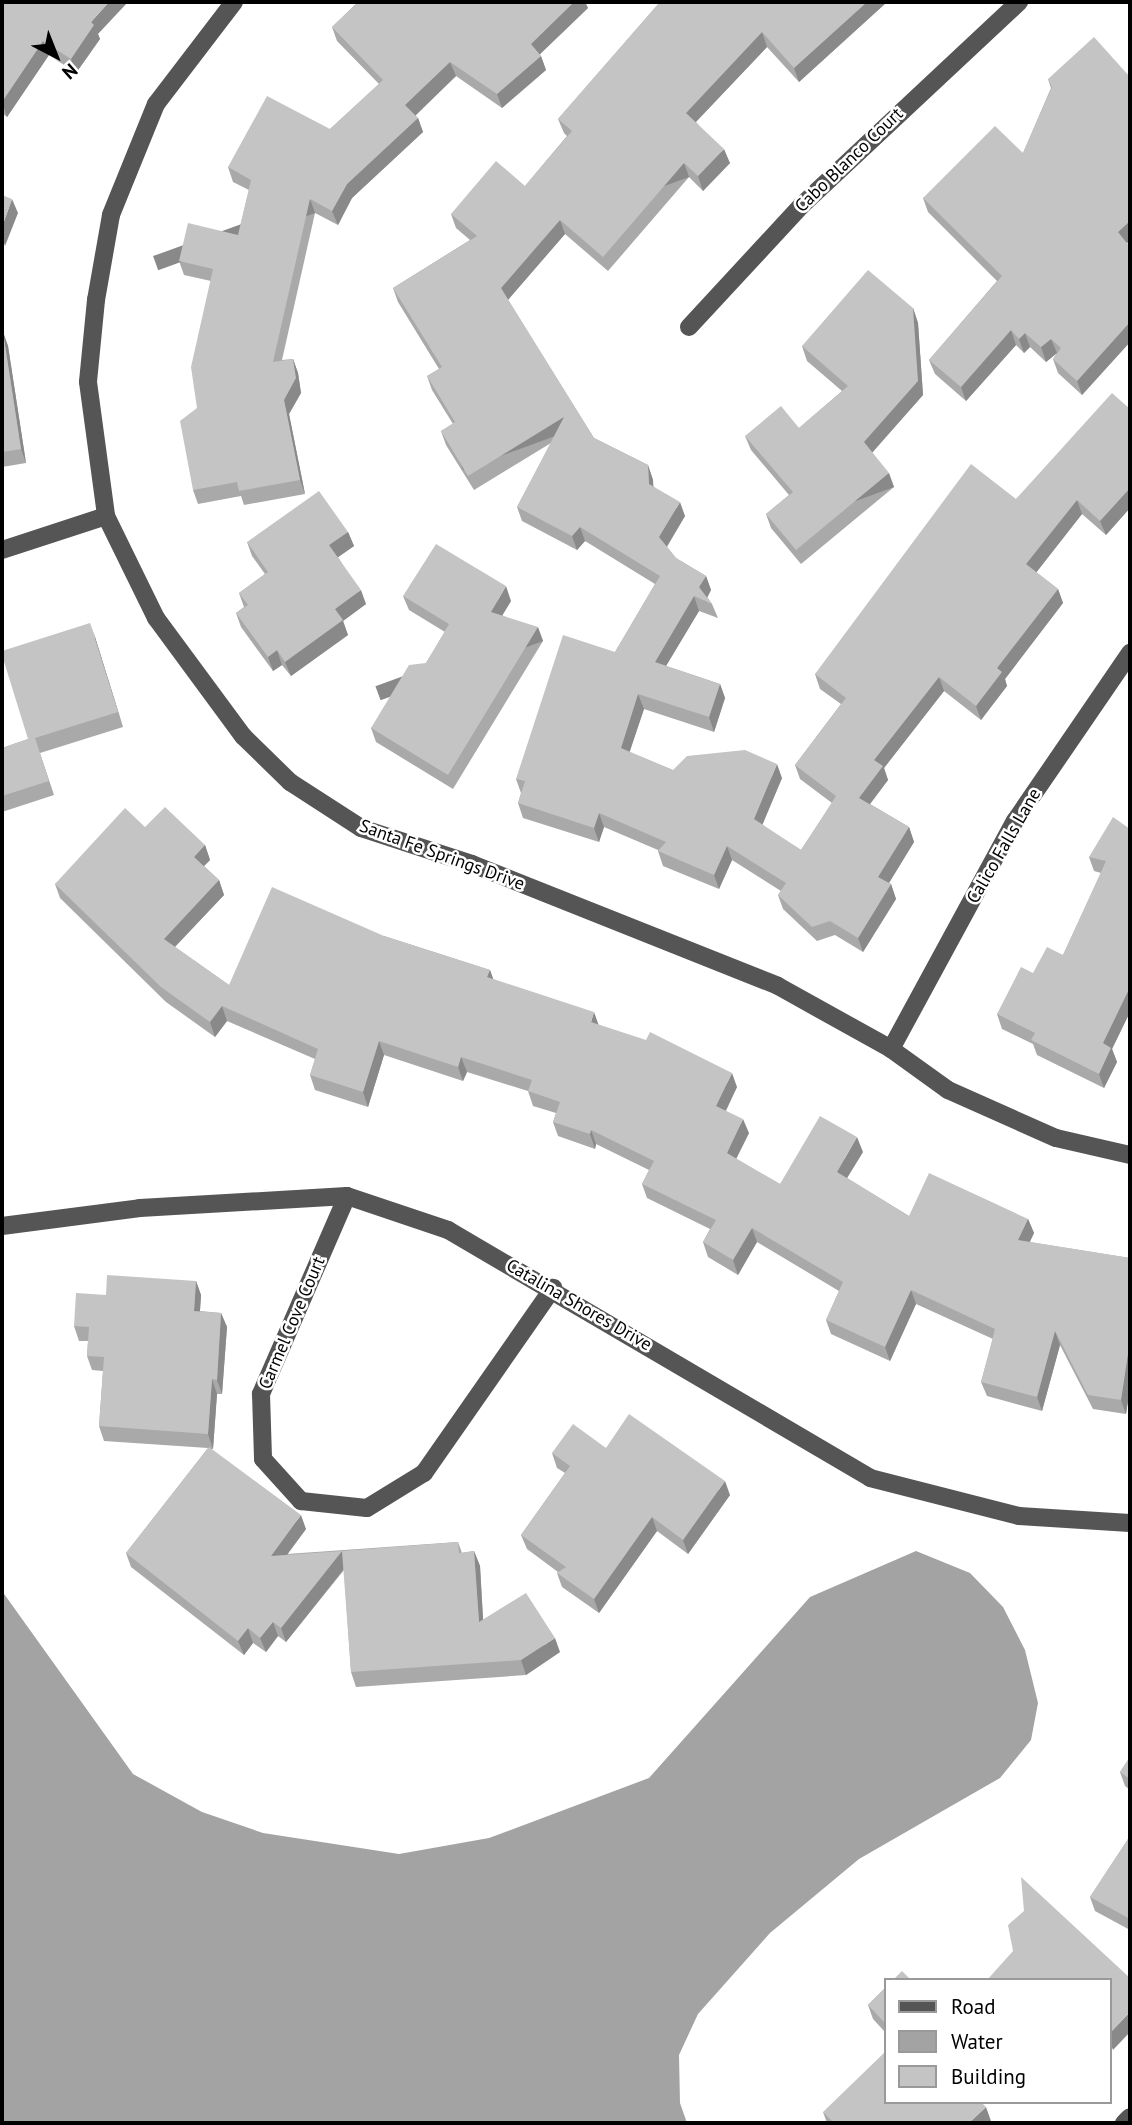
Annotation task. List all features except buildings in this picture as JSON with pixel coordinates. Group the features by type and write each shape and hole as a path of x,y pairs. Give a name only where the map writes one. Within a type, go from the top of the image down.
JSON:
{"street":[{"name":"Santa Fe Springs Drive","path":"233,2 156,104 111,215 96,300 88,382 106,516 156,618 243,736 290,782 361,828 472,864 778,986 891,1049 948,1090 1056,1138 1130,1155"},
{"name":"Cabo Blanco Court","path":"689,327 801,206 1019,2"},
{"path":"2,550 106,516"},
{"name":"Calico Falls Lane","path":"891,1049 1015,821 1130,653"},
{"name":"Catalina Shores Drive","path":"2,1226 140,1208 346,1196 448,1230 553,1288 870,1478 1018,1516 1130,1523"},
{"name":"Carmel Cove Court","path":"346,1196 261,1394 263,1459 301,1501 368,1508 424,1473 553,1288"},
{"path":"1124,2123 1130,2117"}],"water":[{"path":"916,1551 970,1573 1003,1607 1025,1650 1038,1703 1031,1740 1000,1778 859,1859 770,1933 698,2014 679,2055 680,2103 687,2123 2,2123 2,1591 133,1774 202,1812 263,1833 399,1854 489,1838 649,1778 810,1597"}]}
